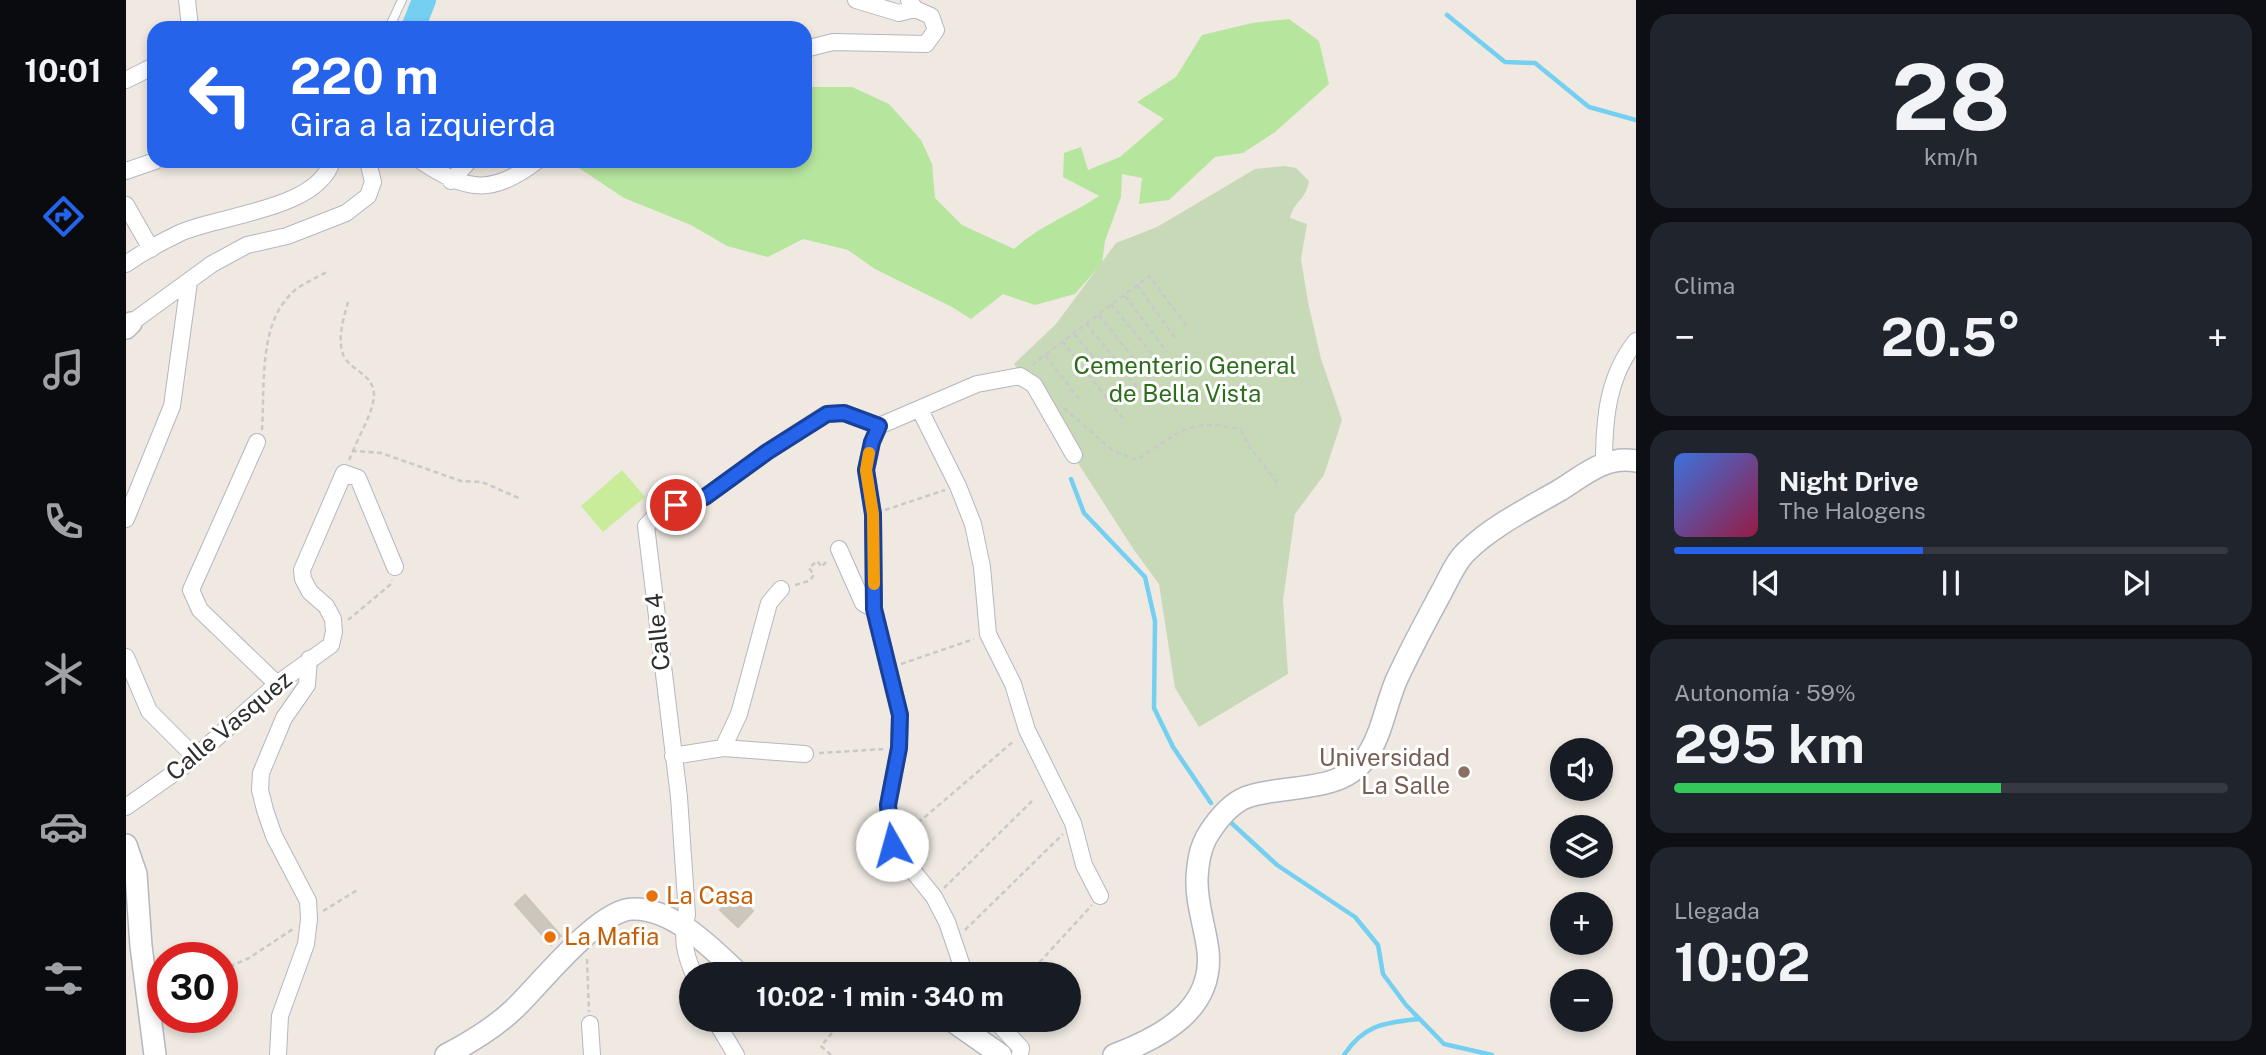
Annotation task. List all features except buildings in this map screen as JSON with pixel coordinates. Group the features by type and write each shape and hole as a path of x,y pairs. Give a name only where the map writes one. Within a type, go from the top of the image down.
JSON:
{"main road":[{"path":"1114,1055 1154,1038 1173,1025 1192,1011 1204,990 1209,962 1198,908 1199,856 1204,841 1217,821 1246,797 1339,779 1357,768 1376,740 1394,686 1409,652 1466,552 1509,521 1604,463 1626,459 1636,461"},
{"path":"126,845 136,874 141,946 147,967"},
{"path":"459,1052 512,1011 558,960 617,913 631,908 649,911 684,928 702,939 726,962"},
{"path":"968,1032 1001,1055"},
{"path":"155,1033 155,1055"}],"street":[{"path":"187,0 189,21"},
{"path":"812,47 833,42 926,44 936,30 931,16 912,5 899,13 856,0"},
{"path":"126,80 147,70"},
{"path":"126,171 147,164"},
{"path":"126,264 184,231 302,195 329,173 330,168"},
{"path":"128,325 212,264 247,245 287,236 346,213 368,196 373,182 370,168"},
{"path":"432,168 451,181 482,186 515,178 528,168"},
{"path":"451,181 463,168"},
{"path":"126,205 151,248"},
{"path":"126,519 172,406 189,282"},
{"path":"1604,463 1605,413 1620,361 1636,341"},
{"path":"960,962 947,922 934,897 892,845 888,805 899,748 900,715 891,668 874,609 873,514 866,470 872,442 879,426 908,413 977,384 1020,376 1034,385 1074,456"},
{"path":"920,410 958,486 975,535 988,634 1013,684 1027,730 1073,824 1084,865 1100,897"},
{"name":"Calle 4","path":"689,962 685,952 684,928 687,915 679,797 646,526 658,513 705,497 767,452 827,414 844,413 879,426"},
{"path":"257,442 191,590 200,610 277,684"},
{"path":"344,473 358,478 395,567"},
{"name":"Calle Vasquez","path":"126,807 187,764 277,684 331,645 333,619 326,606 310,592 303,579 302,570 344,473"},
{"path":"839,550 863,603 874,609"},
{"path":"723,748 739,714 769,603 782,589"},
{"path":"126,657 149,711 194,755"},
{"path":"278,1055 280,1016 306,944 308,901 274,836 260,790 261,773 284,718 307,685 309,659"},
{"path":"673,756 723,748 805,754"},
{"path":"588,1020 592,1055"},
{"path":"722,1032 736,1055"},
{"path":"1006,1032 1021,1048 1020,1055"}],"lane":[{"path":"392,21 402,0"}],"path":[{"path":"257,442 261,435 264,356 269,333 290,294 328,271"},
{"path":"1020,376 1149,276 1189,329"},
{"path":"1137,285 1176,339"},
{"path":"1124,295 1167,352"},
{"path":"344,473 374,398 373,387 365,376 347,362 342,352 341,331 348,302"},
{"path":"1111,304 1162,366"},
{"path":"1098,314 1160,392"},
{"path":"1086,323 1151,405"},
{"path":"1073,333 1110,377"},
{"path":"1062,341 1124,421"},
{"path":"1045,354 1079,400"},
{"path":"1064,408 1112,450 1137,460 1190,426 1222,425 1241,430 1249,446 1278,484"},
{"path":"353,451 381,453 461,481 482,482 521,499"},
{"path":"873,514 958,486"},
{"path":"782,589 808,581 814,575 809,568 817,561 822,567 833,550 839,550"},
{"path":"359,610 391,584 395,567"},
{"path":"891,668 988,634"},
{"path":"892,845 1027,730"},
{"path":"805,754 899,748"},
{"path":"934,897 1032,801"},
{"path":"953,943 1073,824"},
{"path":"238,963 359,889"},
{"path":"1040,962 1100,897"},
{"path":"587,953 588,1020"},
{"path":"831,1055 821,1046 833,1032"}],"green space":[{"path":"1289,19 1319,41 1329,84 1275,132 1243,153 1215,157 1169,200 1139,204 1142,178 1122,174 1121,197 1105,241 1102,263 1075,294 1035,305 1003,294 971,319 875,269 848,250 803,239 768,257 727,246 691,225 624,198 579,168 812,168 812,87 852,87 889,104 921,140 932,164 935,198 962,225 1014,249 1034,234 1099,196 1063,177 1064,153 1081,147 1088,170 1120,157 1164,119 1137,102 1176,77 1202,35 1252,23"},
{"name":"Cementerio General de Bella Vista","path":"1284,166 1296,168 1309,181 1290,218 1307,224 1301,259 1308,302 1321,359 1342,420 1324,475 1295,514 1283,600 1288,674 1199,727 1175,688 1159,584 1134,550 1014,364 1056,324 1116,243 1157,227 1255,169"},
{"path":"622,470 645,497 603,532 581,506"}],"waterway":[{"path":"416,21 424,0"},
{"path":"1447,15 1505,62 1535,63 1589,107 1636,120"},
{"path":"1071,479 1084,513 1145,577 1155,621 1154,708 1173,747 1211,803"},
{"path":"1226,818 1277,865 1355,917 1378,945 1383,974 1406,1005 1444,1044 1492,1055"},
{"path":"1344,1055 1359,1037 1376,1027 1419,1019"}],"slow traffic":[{"path":"869,453 866,470 873,514 874,584"}],"place":[{"name":"Universidad La Salle","path":"1464,772"},
{"name":"La Casa","path":"652,896"},
{"name":"La Mafia","path":"550,937"}],"route":[{"path":"676,505 705,497 767,452 827,414 844,413 879,426 872,442 866,470 873,514 874,609 891,668 900,715 899,748 888,805 892,845"}]}
